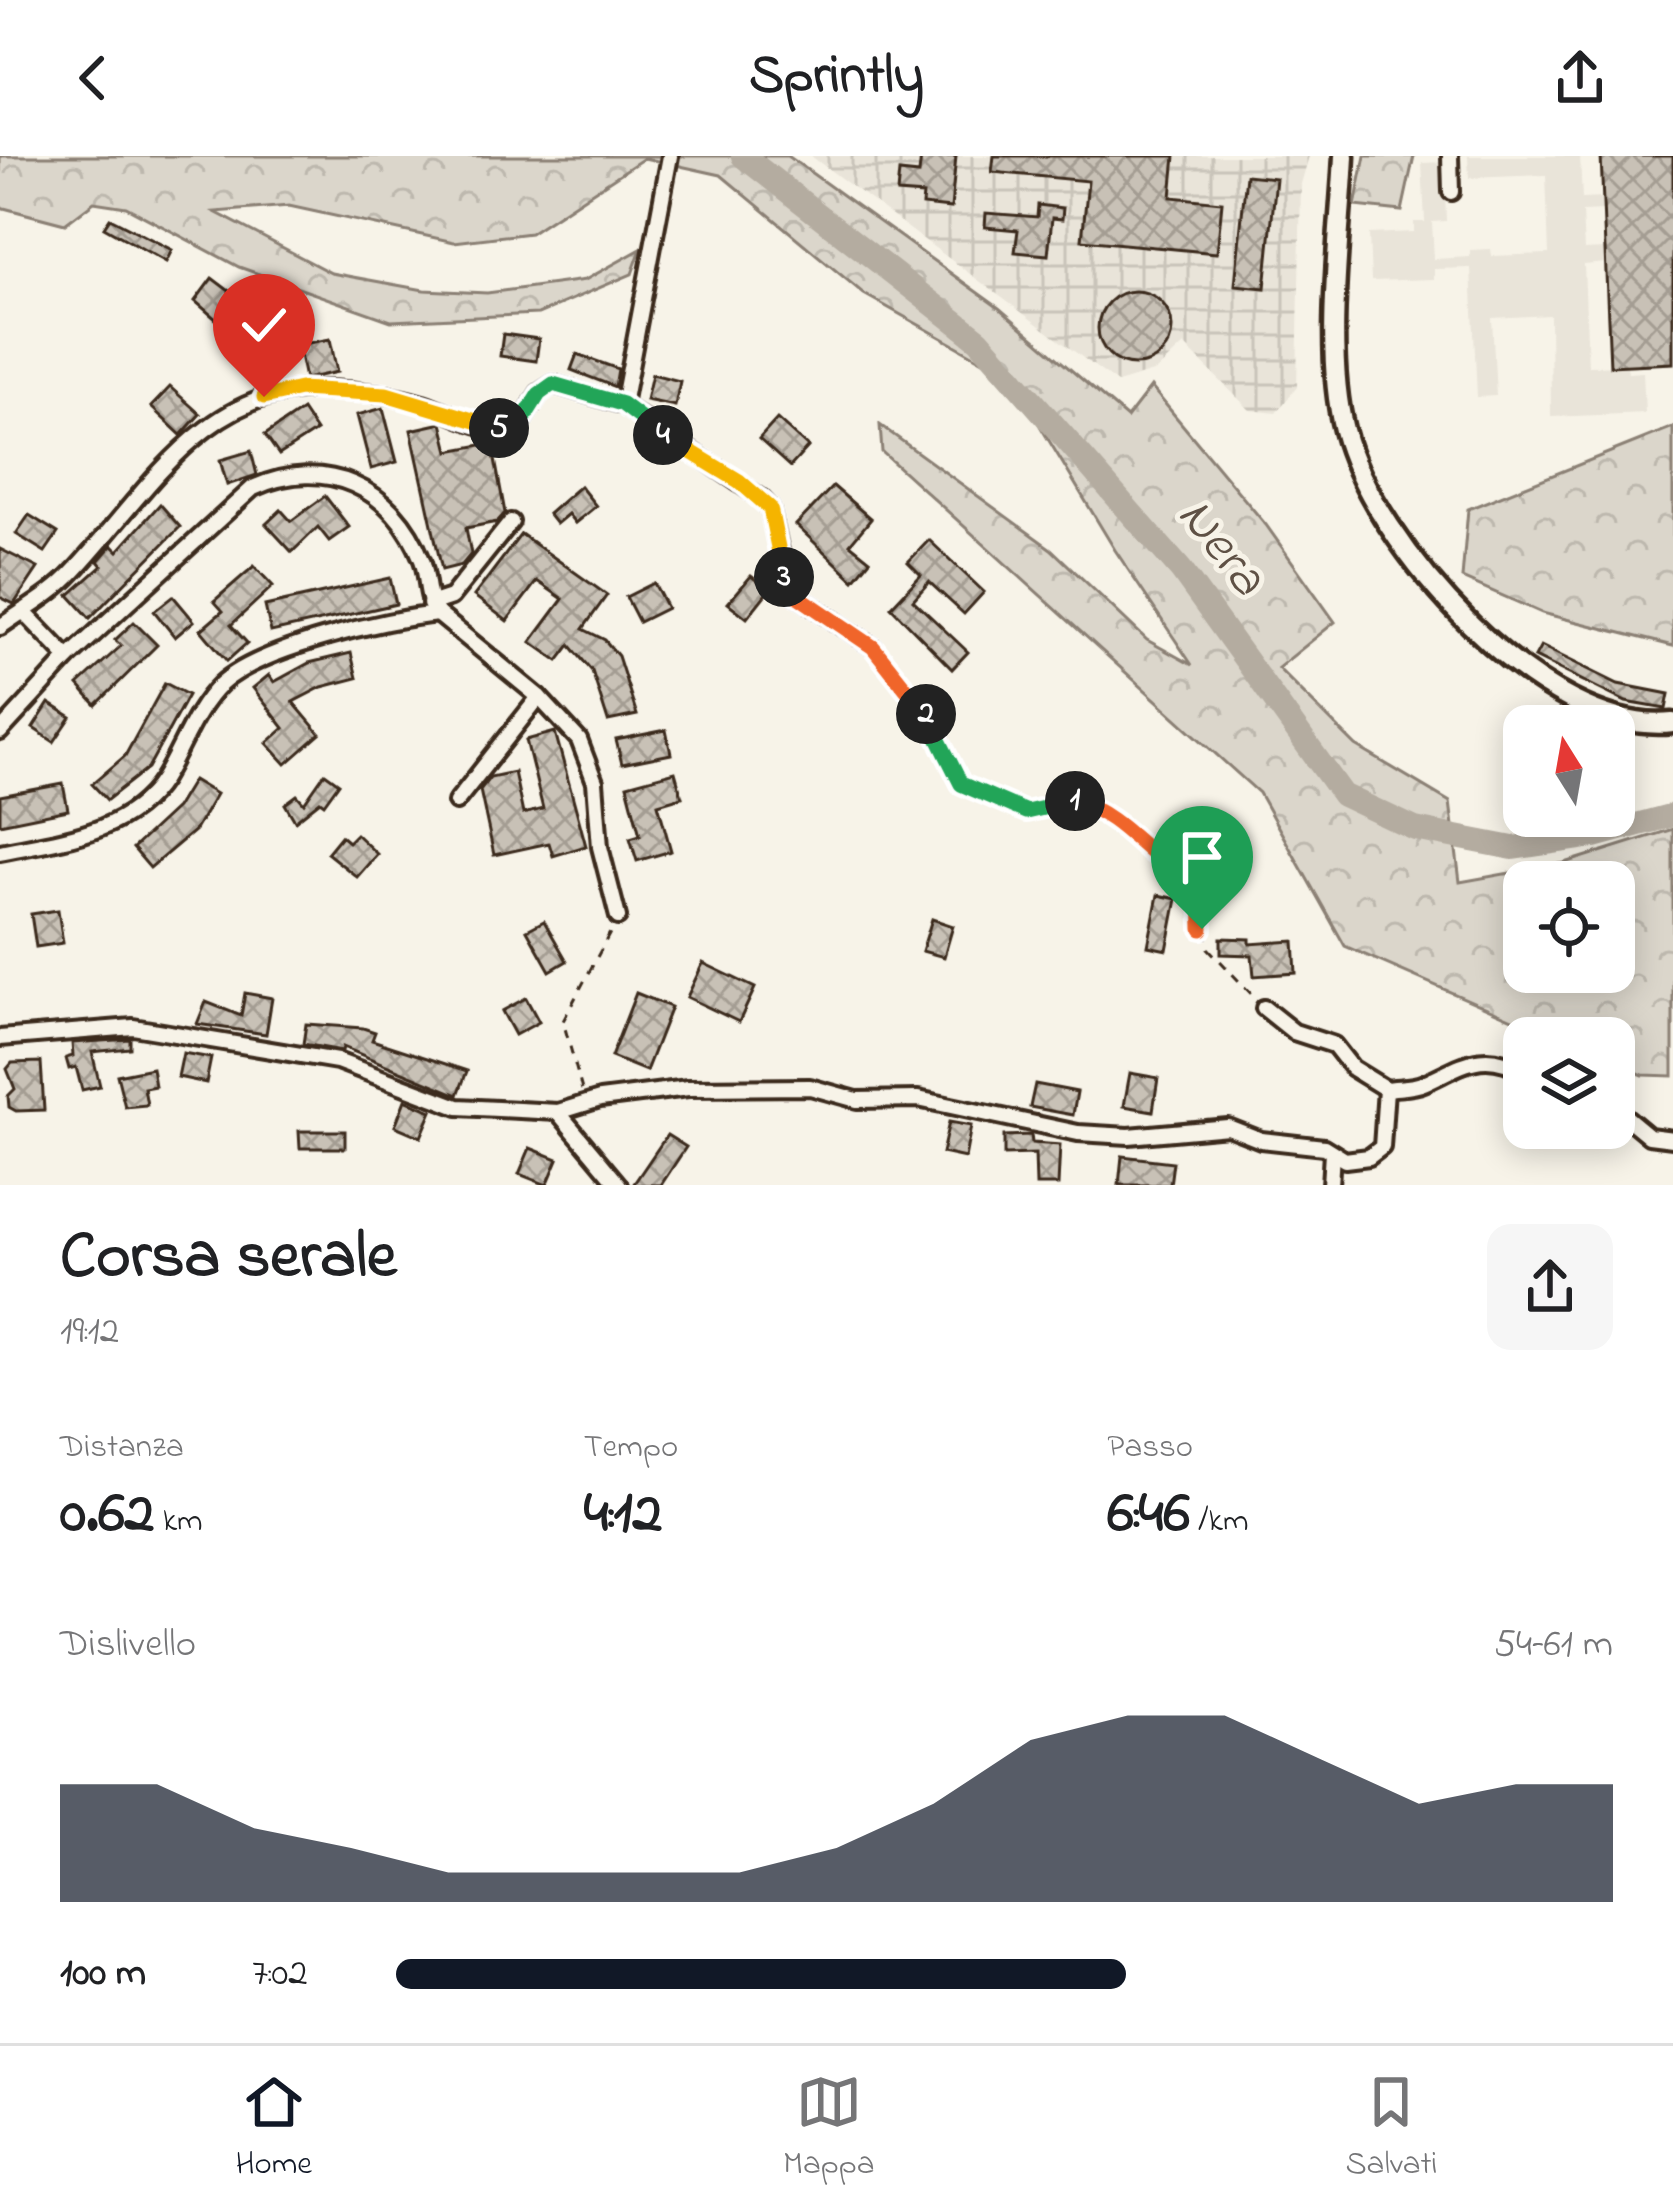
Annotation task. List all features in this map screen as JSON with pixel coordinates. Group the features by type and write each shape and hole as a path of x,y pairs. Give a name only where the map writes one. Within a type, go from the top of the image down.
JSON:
{"main road":[{"path":"1344,156 1337,359 1343,426 1371,494 1435,583 1497,652 1576,705 1626,720 1673,723"}],"street":[{"path":"622,404 670,156"},
{"path":"1450,156 1451,192"},
{"path":"0,627 74,572 190,438 264,397 300,389 386,394 465,422 506,429 519,426 539,394 553,384 622,404 761,498 770,508 789,590 873,647"},
{"path":"0,732 68,658 214,518 253,488 284,474 321,472 383,500 423,563 434,609 539,697 580,740 595,782 600,847 618,917"},
{"path":"0,852 74,837 127,818 161,782 221,685 262,656 434,609 451,597 511,522"},
{"path":"23,611 68,658"},
{"path":"456,802 539,697"},
{"path":"1264,1008 1294,1033 1334,1045 1352,1068 1386,1089 1420,1085 1472,1059 1503,1061"},
{"path":"0,1038 133,1027 337,1061 458,1106 558,1112 586,1103 688,1088 810,1087 857,1100 918,1099 1078,1133 1129,1136 1228,1127 1261,1140 1307,1143 1345,1160 1370,1157 1382,1147 1388,1128 1386,1089"},
{"path":"558,1112 619,1185"},
{"path":"1635,1124 1649,1136 1673,1139"},
{"path":"1330,1185 1332,1154"}],"path":[{"path":"873,647 927,715 961,784 1026,812 1068,799 1106,811 1182,877 1201,884 1208,948 1264,1008"},
{"path":"586,1103 563,1021 618,917"}],"shaded area":[{"path":"811,156 1309,156 1301,184 1297,387 1276,413 1250,410 1184,345 1156,371 1117,383"},
{"path":"1468,156 1580,156 1582,199 1603,198 1603,211 1582,212 1584,250 1605,249 1606,263 1584,265 1588,366 1627,365 1628,373 1643,372 1645,413 1551,417 1550,315 1492,318 1496,396 1477,397 1471,268 1434,269 1434,279 1371,281 1369,234 1414,232 1414,222 1425,222 1422,163 1444,162 1446,221 1432,222 1434,259 1470,257 1470,250 1491,249 1492,256 1549,254 1546,175 1469,178"}],"green space":[{"path":"0,156 788,156 999,308 1127,418 1151,387 1266,525 1335,622 1278,668 1356,746 1450,802 1460,882 1503,874 1503,993 1635,993 1635,861 1571,861 1673,829 1673,1076 1635,1072 1635,1017 1508,1017 1345,946 1259,793 882,452 880,425 1051,549 1147,640 1192,665 1115,550 1010,376 864,294 721,175 644,158 530,233 454,242 289,206 215,212 331,273 424,290 487,293 585,280 641,249 632,274 538,314 391,321 239,267 126,207 94,202 65,224 0,207"},
{"path":"1365,156 1414,156 1402,211 1355,206"},
{"path":"1673,427 1673,646 1542,613 1462,578 1468,509"}],"building":[{"path":"921,156 956,156 951,208 922,205 923,195 897,193 899,172 919,174"},
{"path":"994,156 1175,156 1171,197 1222,202 1217,253 1082,240 1088,181 992,172"},
{"path":"1601,156 1673,156 1673,363 1610,366"},
{"path":"1246,175 1276,178 1265,288 1235,285"},
{"path":"1038,205 1063,208 1062,219 1052,218 1048,255 1015,252 1018,230 985,227 986,213 1037,217"},
{"path":"110,218 172,250 166,262 104,227"},
{"path":"212,278 249,306 256,294 293,316 270,355 233,334 195,301"},
{"path":"1135,291 1162,301 1172,328 1162,355 1135,365 1108,355 1098,328 1108,301"},
{"path":"503,334 539,339 536,361 500,356"},
{"path":"330,339 337,372 305,379 298,345"},
{"path":"577,354 618,369 615,387 571,370"},
{"path":"652,374 680,381 675,406 646,400"},
{"path":"170,387 200,414 181,435 151,407"},
{"path":"383,408 397,462 371,469 357,415"},
{"path":"302,410 316,431 279,455 265,435"},
{"path":"777,419 808,447 790,467 759,439"},
{"path":"442,423 449,451 492,443 505,513 497,522 466,528 471,554 462,565 442,570 411,430"},
{"path":"251,451 257,475 227,485 220,460"},
{"path":"580,486 596,506 575,523 568,514 556,524 548,514"},
{"path":"833,486 871,519 850,544 870,560 854,580 796,525"},
{"path":"325,496 349,527 329,541 318,527 292,552 266,524 281,510 291,521"},
{"path":"160,504 180,527 90,618 69,595 102,566 98,561 112,545 118,551"},
{"path":"29,515 58,533 45,552 16,534"},
{"path":"521,534 607,595 583,629 605,640 618,656 637,715 608,721 592,671 570,645 558,661 531,642 563,599 537,581 507,621 474,596"},
{"path":"929,540 984,592 964,614 929,582 913,600 968,652 952,669 891,607 921,575 908,562"},
{"path":"0,549 38,568 14,604 0,597"},
{"path":"254,566 273,586 231,625 247,643 227,661 201,630 223,611 214,601"},
{"path":"751,576 769,590 747,618 728,603"},
{"path":"390,578 396,604 271,632 265,606"},
{"path":"654,583 667,608 639,622 626,597"},
{"path":"173,596 194,621 175,637 154,611"},
{"path":"134,622 157,645 96,705 78,685 121,646 115,640"},
{"path":"1541,646 1618,684 1669,694 1666,709 1626,702 1535,657"},
{"path":"351,653 357,678 322,687 293,702 320,734 286,764 267,743 284,728 253,688 269,675 274,682 309,663"},
{"path":"165,683 188,695 148,768 107,800 92,784 125,756"},
{"path":"49,703 71,717 54,742 33,728"},
{"path":"666,730 671,754 622,764 616,740"},
{"path":"555,732 586,846 553,856 549,843 494,855 480,790 490,777 514,772 523,814 543,809 526,740"},
{"path":"675,772 682,797 658,804 671,851 637,861 630,838 640,835 627,785"},
{"path":"325,773 339,783 324,804 320,801 295,821 285,804 297,795 304,803"},
{"path":"193,780 216,794 195,830 150,868 133,848 176,808"},
{"path":"63,784 68,810 0,824 0,796"},
{"path":"356,834 377,854 357,877 327,853 341,836 348,842"},
{"path":"1158,895 1177,899 1167,950 1148,946"},
{"path":"58,910 63,943 36,947 31,914"},
{"path":"932,919 953,926 944,957 922,951"},
{"path":"544,921 567,961 550,971 527,930"},
{"path":"1221,938 1250,939 1250,944 1294,941 1296,973 1254,976 1252,955 1221,954"},
{"path":"703,963 755,988 739,1022 687,997"},
{"path":"245,993 272,998 266,1034 197,1024 206,1002 241,1016"},
{"path":"636,993 671,1007 646,1071 611,1057"},
{"path":"526,998 539,1022 515,1035 502,1011"},
{"path":"306,1024 363,1028 375,1032 372,1040 467,1071 458,1095 343,1047 342,1051 303,1044"},
{"path":"130,1039 130,1048 92,1052 100,1086 82,1090 76,1067 69,1069 66,1058 73,1056 72,1043"},
{"path":"183,1053 211,1058 206,1083 178,1077"},
{"path":"41,1062 44,1110 9,1107 8,1096 15,1089 7,1069 12,1063"},
{"path":"152,1068 155,1086 144,1088 147,1105 125,1107 117,1075"},
{"path":"1130,1073 1158,1078 1153,1111 1124,1106"},
{"path":"1035,1084 1077,1092 1073,1115 1030,1107"},
{"path":"405,1100 432,1111 421,1137 395,1126"},
{"path":"949,1122 971,1126 965,1158 942,1153"},
{"path":"299,1131 345,1131 345,1148 300,1148"},
{"path":"667,1135 686,1147 661,1185 633,1185"},
{"path":"1031,1135 1032,1143 1060,1145 1058,1185 1036,1185 1035,1154 1004,1155 1004,1136"},
{"path":"530,1148 558,1159 547,1185 519,1174"},
{"path":"1122,1156 1173,1162 1170,1185 1119,1185"}],"waterway":[{"name":"Nera","path":"743,156 979,340 1181,570 1343,795 1415,829 1513,848 1595,836 1673,815"}],"route":[{"path":"264,397 300,389 386,394 427,404 465,422 506,429 519,426 539,394 553,384 622,404 639,420 739,481 770,508 780,568 789,590 873,647 927,715 961,784 1026,812 1068,799 1106,811 1182,877 1201,884 1202,929"}]}
